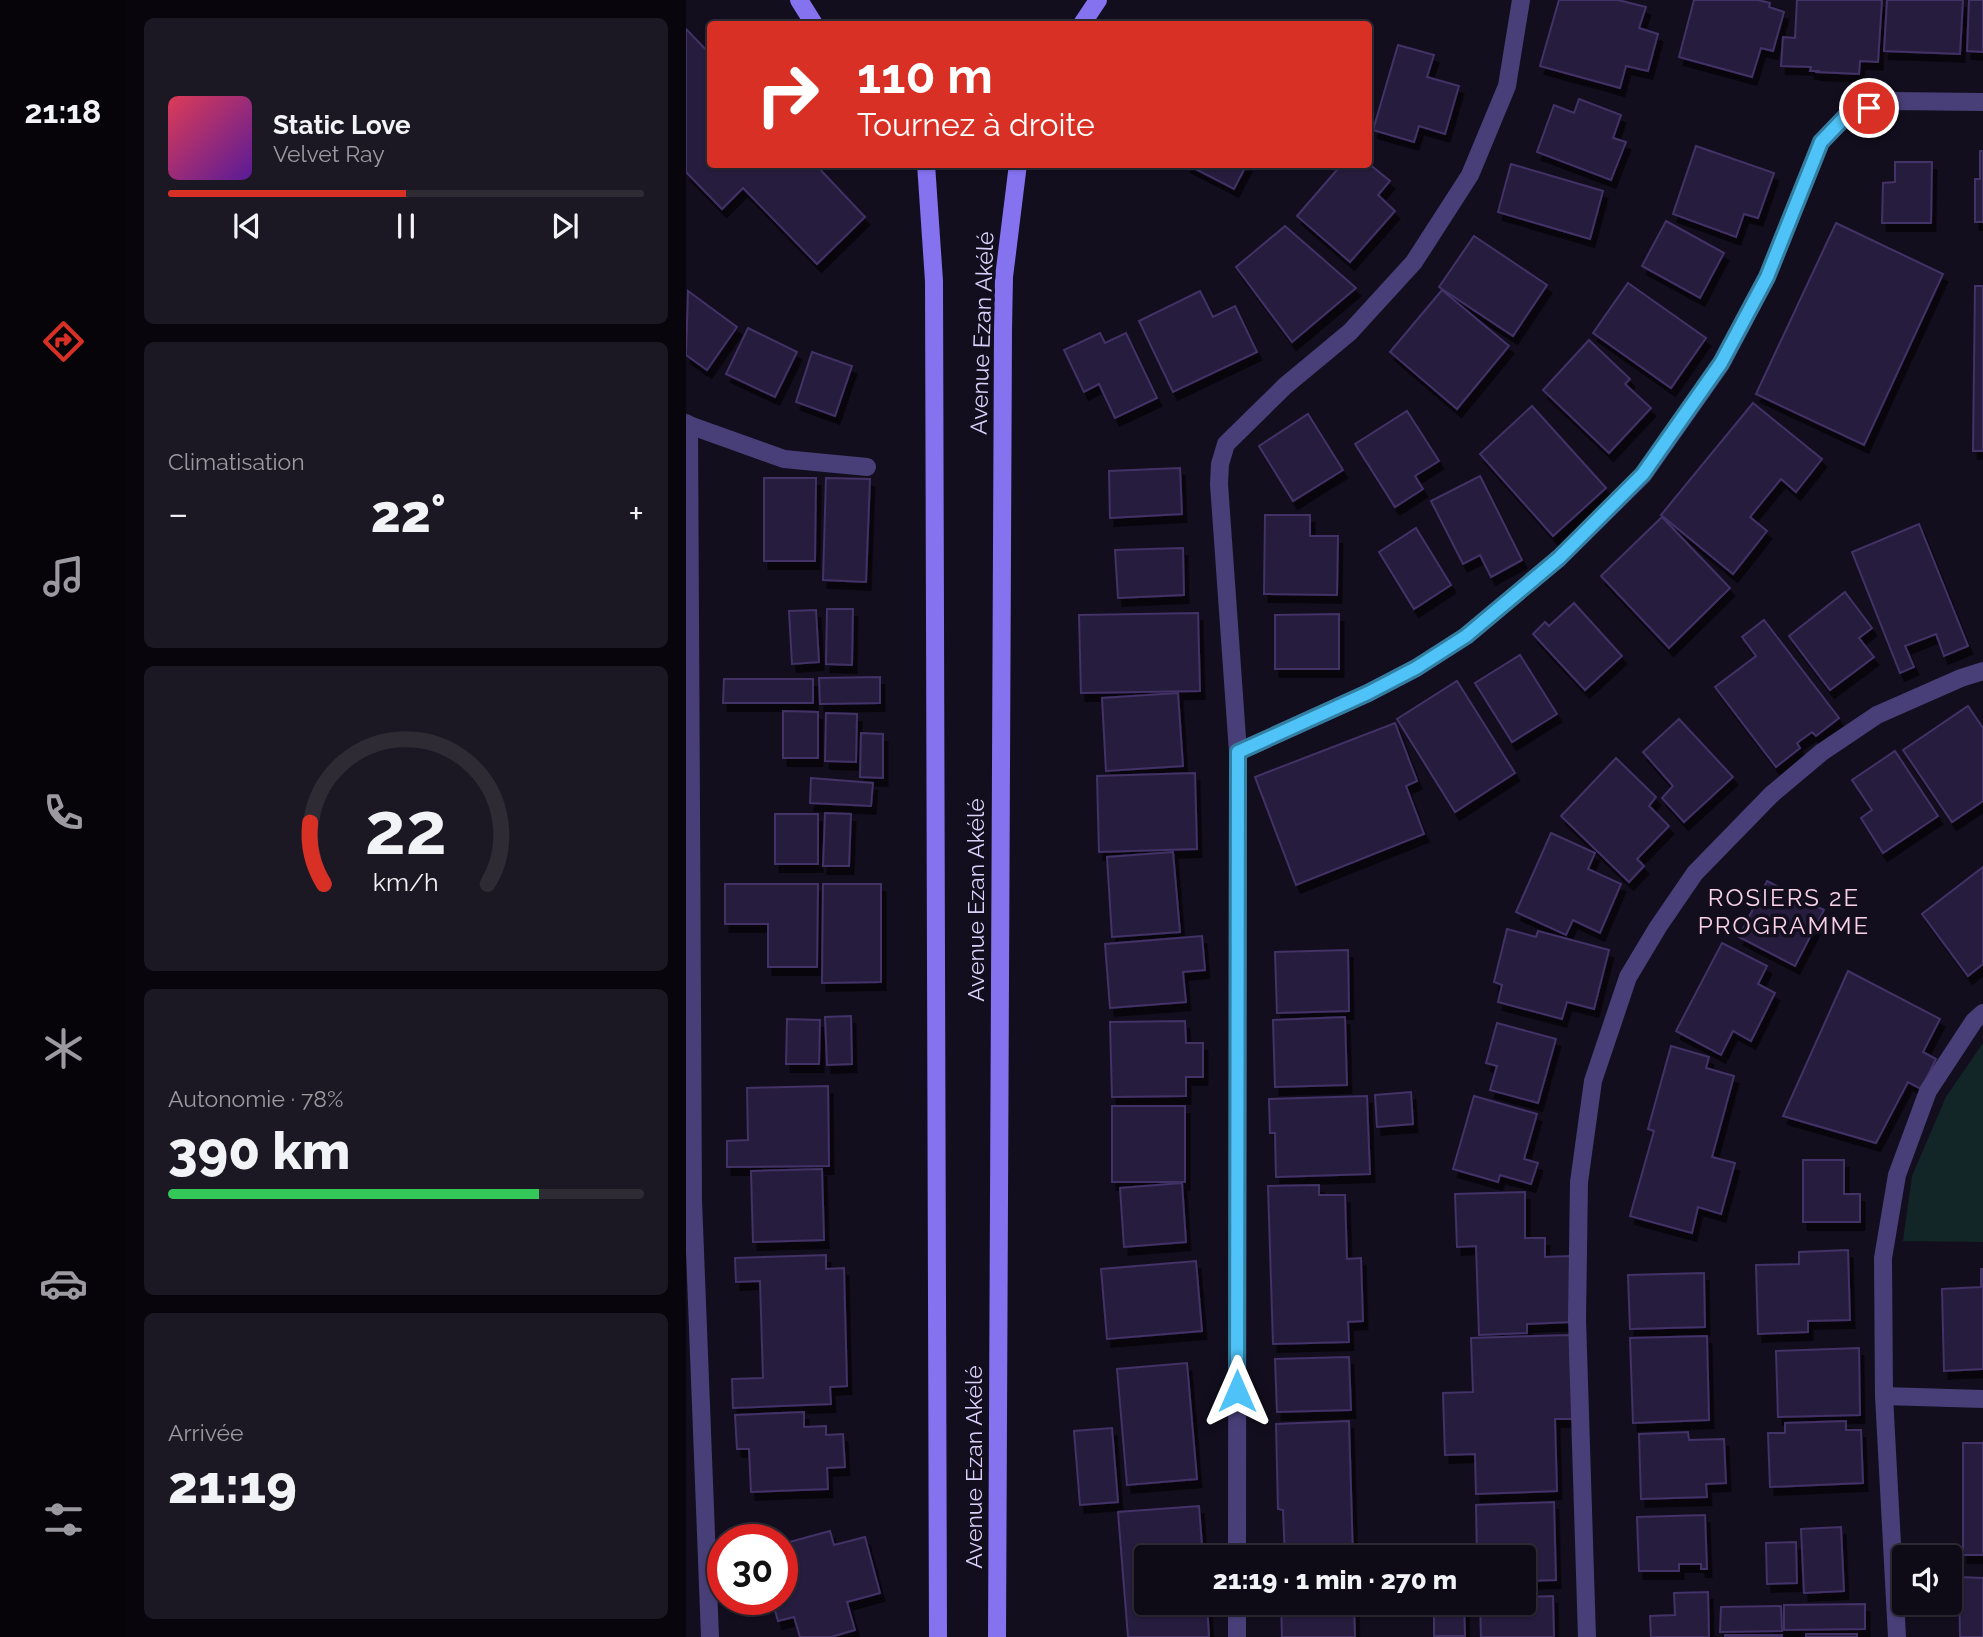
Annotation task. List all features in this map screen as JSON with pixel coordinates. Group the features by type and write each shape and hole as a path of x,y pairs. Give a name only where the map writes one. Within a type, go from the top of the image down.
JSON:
{"street":[{"path":"800,0 812,21"},
{"path":"1084,21 1098,0"},
{"path":"1237,1545 1238,752 1219,484 1220,464 1226,444 1285,386 1349,332 1414,262 1476,162 1507,86 1521,0"},
{"path":"1238,752 1368,693 1416,668 1466,636 1559,558 1643,474 1721,363 1767,277 1821,142 1847,115 1891,101 1983,102"},
{"name":"Avenue Ezan Akélé","path":"926,168 934,281 938,1637"},
{"name":"Avenue Ezan Akélé","path":"997,1637 1003,329 1004,277 1018,168"},
{"path":"709,1637 693,1200 687,424 784,459 867,467"},
{"path":"1587,1637 1577,1319 1579,1182 1593,1081 1628,977 1695,873 1771,795 1822,752 1877,715 1983,671"},
{"path":"1897,1637 1884,1396 1883,1258 1896,1175 1928,1091 1974,1021 1983,1013"},
{"path":"686,1179 693,1200"},
{"path":"1884,1396 1983,1399"},
{"path":"1237,1615 1237,1637"}],"green space":[{"path":"1983,1043 1983,1242 1903,1241 1912,1176 1946,1097"}],"building":[{"path":"1559,0 1618,0 1646,7 1639,28 1658,34 1648,71 1626,66 1620,88 1540,66"},
{"path":"1694,0 1758,0 1770,3 1769,7 1784,12 1773,51 1761,48 1752,77 1679,57"},
{"path":"1797,0 1882,0 1878,62 1860,61 1859,74 1817,72 1810,71 1811,67 1781,66 1783,37 1795,38"},
{"path":"1887,0 1963,0 1960,54 1884,51"},
{"path":"1969,0 1983,0 1983,52 1967,51"},
{"path":"686,29 707,51 707,168 819,168 865,217 817,264 743,188 722,209 686,172"},
{"path":"1398,45 1434,55 1427,77 1459,86 1445,134 1419,126 1414,142 1373,130"},
{"path":"1579,99 1621,115 1613,138 1626,142 1611,180 1537,152 1554,105 1574,113"},
{"path":"1696,146 1774,173 1758,218 1744,214 1736,237 1673,214"},
{"path":"1980,151 1983,151 1983,222 1975,222 1975,179 1980,179"},
{"path":"1895,162 1932,162 1931,223 1882,223 1883,183 1895,182"},
{"path":"1511,164 1603,191 1590,239 1498,212"},
{"path":"1372,166 1390,181 1378,195 1395,211 1350,262 1297,216 1339,168"},
{"path":"1194,168 1245,168 1234,189"},
{"path":"1666,221 1724,253 1700,298 1642,266"},
{"path":"1836,223 1943,274 1864,445 1756,394"},
{"path":"1285,226 1356,288 1292,342 1236,267"},
{"path":"1474,236 1547,285 1513,336 1439,287"},
{"path":"1628,283 1706,338 1671,388 1593,333"},
{"path":"1975,286 1983,286 1983,451 1973,451"},
{"path":"1442,290 1509,346 1457,409 1390,352"},
{"path":"688,291 737,327 707,370 686,355"},
{"path":"1200,291 1213,317 1235,306 1257,352 1173,392 1139,321"},
{"path":"748,328 797,352 775,397 726,374"},
{"path":"1100,333 1105,343 1126,333 1157,398 1115,418 1099,384 1084,392 1064,350"},
{"path":"1589,340 1630,379 1625,384 1651,408 1609,453 1543,390"},
{"path":"812,352 852,366 835,416 796,402"},
{"path":"1753,403 1822,459 1796,492 1781,479 1750,517 1767,531 1733,574 1661,515"},
{"path":"1532,406 1606,488 1553,536 1480,454"},
{"path":"1407,411 1439,461 1415,476 1423,489 1395,507 1355,444"},
{"path":"1308,414 1343,470 1293,501 1259,446"},
{"path":"1180,468 1182,514 1110,518 1109,471"},
{"path":"1480,476 1522,560 1491,577 1480,555 1463,564 1431,501"},
{"path":"764,478 816,478 815,561 764,561"},
{"path":"826,478 870,479 866,582 823,580"},
{"path":"1265,515 1310,515 1310,536 1338,536 1337,595 1264,594"},
{"path":"1662,517 1730,588 1669,648 1601,576"},
{"path":"1919,524 1968,646 1944,656 1936,634 1905,646 1914,667 1900,673 1852,552"},
{"path":"1416,528 1451,585 1414,609 1379,552"},
{"path":"1183,548 1184,595 1118,598 1115,550"},
{"path":"1845,592 1872,628 1859,638 1874,657 1830,690 1789,636"},
{"path":"1574,603 1622,656 1585,690 1533,634 1545,622 1549,626"},
{"path":"827,609 853,609 852,665 826,664"},
{"path":"816,610 819,662 792,664 789,611"},
{"path":"1198,613 1200,691 1081,693 1079,615"},
{"path":"1339,614 1339,669 1275,669 1275,615"},
{"path":"1764,620 1839,718 1816,736 1812,732 1797,743 1800,748 1776,767 1715,687 1756,656 1742,637"},
{"path":"1520,655 1557,714 1512,742 1475,683"},
{"path":"880,677 880,703 820,704 819,678"},
{"path":"724,679 813,679 813,703 723,703"},
{"path":"1457,681 1515,773 1455,812 1397,719"},
{"path":"1178,693 1183,766 1106,771 1102,698"},
{"path":"1968,706 1983,728 1983,801 1952,822 1903,750"},
{"path":"783,711 818,712 818,758 783,758"},
{"path":"826,713 857,714 856,762 825,761"},
{"path":"1679,719 1733,777 1684,822 1662,798 1673,786 1643,752"},
{"path":"1395,723 1417,781 1406,786 1424,834 1296,885 1255,777"},
{"path":"861,733 883,734 883,778 860,777"},
{"path":"1895,751 1938,816 1883,853 1861,818 1872,810 1852,780"},
{"path":"1616,758 1656,797 1649,806 1669,826 1637,859 1644,866 1629,882 1561,816"},
{"path":"1195,773 1197,849 1099,852 1097,776"},
{"path":"811,778 873,783 871,806 810,803"},
{"path":"825,813 851,814 849,866 823,866"},
{"path":"775,814 818,814 818,864 775,864"},
{"path":"1551,833 1595,853 1588,869 1621,884 1600,933 1573,920 1566,935 1516,912"},
{"path":"1173,852 1180,932 1112,937 1107,857"},
{"path":"1983,867 1983,964 1968,976 1922,914"},
{"path":"1767,881 1824,910 1795,966 1739,937"},
{"path":"725,884 818,884 817,967 768,967 768,924 725,924"},
{"path":"823,884 881,884 881,982 822,983"},
{"path":"1507,929 1536,937 1538,931 1609,950 1594,1009 1567,1002 1562,1019 1498,1002 1502,985 1494,982"},
{"path":"1202,936 1205,970 1183,972 1186,1002 1110,1008 1105,944"},
{"path":"1722,943 1767,966 1758,984 1775,993 1751,1041 1733,1031 1721,1055 1676,1031"},
{"path":"1348,950 1349,1011 1277,1013 1275,952"},
{"path":"1848,971 1940,1019 1923,1052 1936,1059 1921,1089 1908,1082 1876,1143 1783,1116"},
{"path":"851,1016 852,1064 827,1065 825,1017"},
{"path":"1345,1017 1347,1085 1275,1087 1273,1020"},
{"path":"787,1019 820,1020 819,1064 786,1064"},
{"path":"1185,1021 1186,1043 1203,1043 1203,1077 1186,1077 1186,1096 1112,1097 1110,1022"},
{"path":"1497,1023 1556,1039 1538,1103 1490,1090 1497,1066 1486,1063"},
{"path":"1671,1046 1709,1057 1706,1068 1734,1076 1712,1157 1735,1163 1721,1214 1698,1207 1692,1233 1630,1216 1654,1131 1648,1129"},
{"path":"828,1086 829,1166 727,1167 727,1141 748,1140 747,1088"},
{"path":"1411,1092 1413,1124 1377,1127 1375,1095"},
{"path":"1367,1096 1370,1174 1276,1177 1275,1133 1270,1133 1269,1099"},
{"path":"1474,1096 1537,1114 1524,1159 1538,1163 1531,1184 1500,1175 1498,1182 1453,1169"},
{"path":"1112,1106 1185,1106 1185,1182 1112,1182"},
{"path":"1803,1160 1844,1160 1844,1194 1860,1194 1860,1222 1803,1222"},
{"path":"822,1169 824,1240 753,1242 751,1171"},
{"path":"1182,1183 1186,1242 1124,1247 1120,1188"},
{"path":"1319,1185 1319,1195 1345,1195 1347,1259 1361,1258 1363,1321 1348,1322 1349,1342 1273,1344 1268,1186"},
{"path":"1525,1192 1525,1238 1545,1238 1545,1257 1570,1256 1572,1322 1527,1324 1527,1333 1479,1335 1476,1246 1457,1247 1455,1194"},
{"path":"1848,1250 1850,1320 1808,1321 1808,1332 1758,1334 1756,1265 1799,1264 1799,1252"},
{"path":"826,1255 826,1269 844,1268 847,1386 830,1387 831,1404 733,1408 732,1379 763,1378 760,1281 736,1282 735,1258"},
{"path":"1196,1261 1202,1331 1107,1339 1101,1269"},
{"path":"1981,1269 1983,1369 1944,1371 1942,1289 1981,1287"},
{"path":"1704,1273 1705,1327 1630,1329 1628,1275"},
{"path":"1570,1335 1573,1419 1555,1419 1557,1491 1476,1494 1475,1454 1445,1455 1443,1393 1473,1392 1471,1338"},
{"path":"1707,1336 1709,1420 1633,1423 1630,1338"},
{"path":"1859,1348 1860,1415 1778,1417 1776,1351"},
{"path":"1349,1357 1351,1410 1277,1412 1275,1359"},
{"path":"1187,1363 1197,1479 1127,1485 1117,1369"},
{"path":"804,1412 804,1427 826,1426 826,1435 843,1434 845,1467 827,1468 828,1489 751,1492 749,1449 737,1449 735,1415"},
{"path":"1349,1421 1353,1545 1284,1545 1283,1510 1278,1509 1276,1424"},
{"path":"1846,1421 1846,1430 1861,1430 1863,1483 1770,1487 1768,1433 1785,1433 1785,1423"},
{"path":"1112,1428 1118,1502 1080,1505 1074,1431"},
{"path":"1688,1432 1689,1440 1724,1439 1726,1483 1706,1484 1707,1497 1641,1499 1639,1434"},
{"path":"1963,1443 1983,1443 1983,1555 1963,1555"},
{"path":"1554,1502 1556,1580 1536,1581 1536,1545 1477,1545 1476,1505"},
{"path":"1199,1506 1202,1545 1134,1545 1134,1615 1208,1615 1209,1637 1128,1637 1118,1512"},
{"path":"1705,1515 1707,1569 1701,1569 1701,1564 1679,1564 1679,1571 1639,1571 1637,1517"},
{"path":"1841,1527 1844,1591 1804,1593 1801,1529"},
{"path":"830,1531 834,1545 865,1537 880,1593 847,1602 855,1630 831,1637 800,1637 794,1617 778,1621 776,1615 798,1615 798,1540"},
{"path":"1796,1542 1797,1583 1767,1584 1766,1543"},
{"path":"1962,1577 1983,1578 1983,1637 1960,1637"},
{"path":"1708,1592 1709,1637 1651,1637 1650,1616 1675,1615 1674,1593"},
{"path":"1553,1596 1554,1637 1481,1637 1480,1615 1536,1615 1536,1597"},
{"path":"1865,1604 1865,1629 1784,1630 1784,1605"},
{"path":"1781,1606 1782,1631 1720,1632 1721,1607"},
{"path":"1281,1615 1354,1615 1355,1637 1282,1637"},
{"path":"1434,1615 1464,1615 1465,1636 1434,1636"},
{"path":"1806,1634 1857,1634 1857,1637 1806,1637"},
{"path":"1782,1635 1782,1637 1725,1637"}],"district":[{"name":"ROSIERS 2E PROGRAMME","path":"1784,912"}],"route":[{"path":"1237,1391 1238,752 1368,693 1416,668 1466,636 1559,558 1643,474 1721,363 1767,277 1821,142 1847,115 1869,108"}]}
